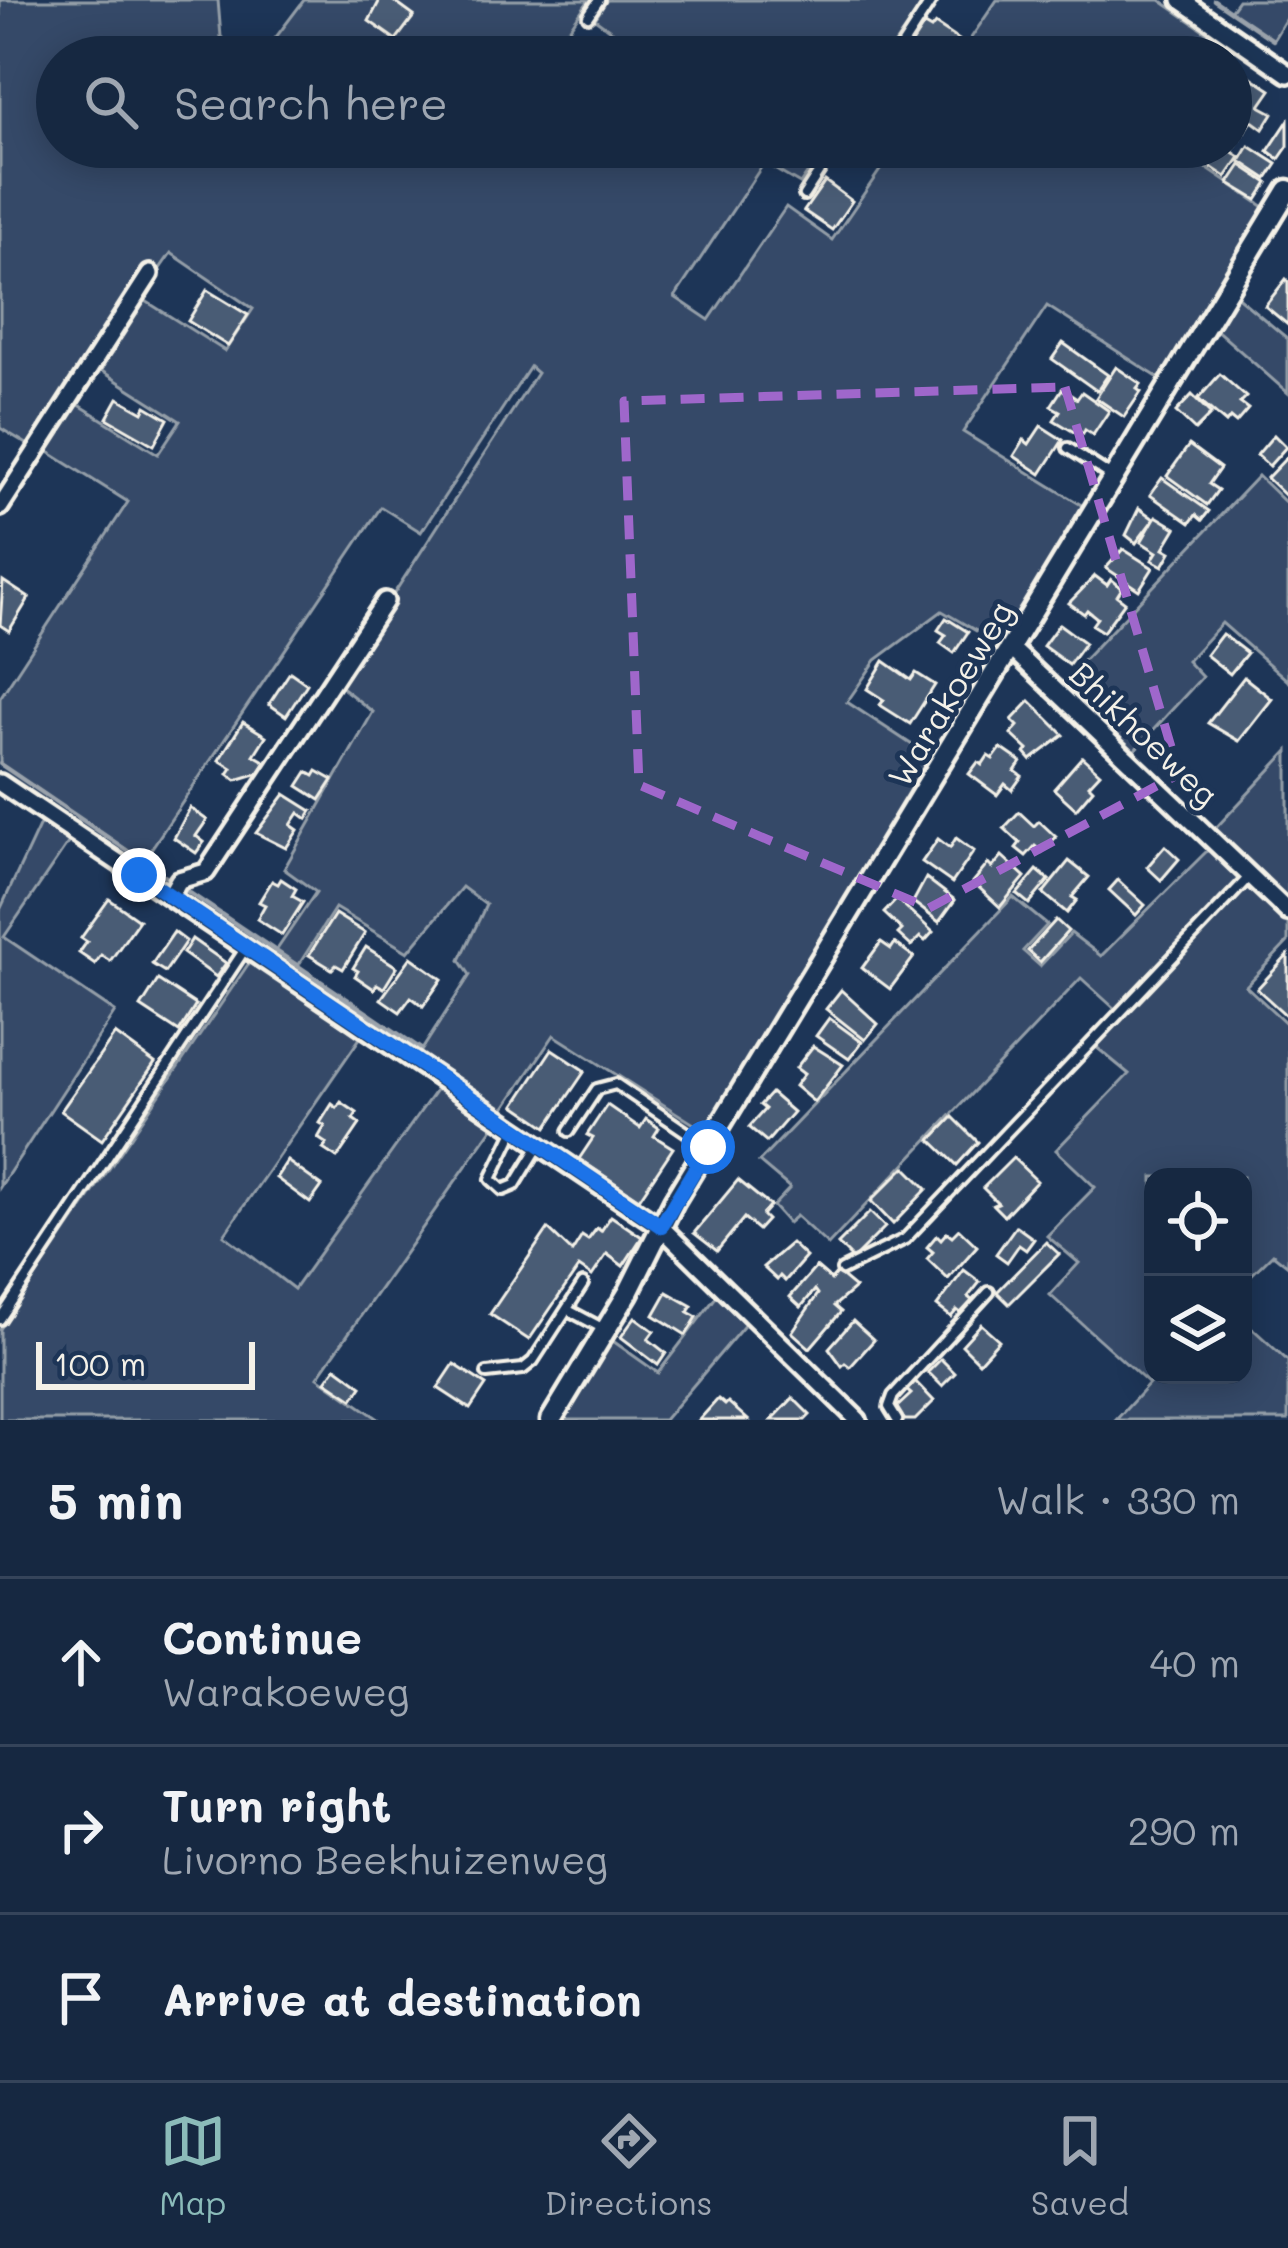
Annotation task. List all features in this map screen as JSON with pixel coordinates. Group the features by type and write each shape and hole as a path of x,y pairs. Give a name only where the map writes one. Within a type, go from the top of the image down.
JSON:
{"street":[{"path":"1181,0 1233,36"},
{"path":"1252,49 1288,74"},
{"name":"Warakoeweg","path":"551,1420 708,1147 1288,190"},
{"path":"0,507 150,274"},
{"path":"170,896 179,880 206,872 385,601"},
{"name":"Bhikhoeweg","path":"1012,649 1288,911"},
{"path":"0,783 661,1226 858,1420"}],"lane":[{"path":"588,16 599,0"},
{"path":"909,36 932,0"},
{"path":"804,195 821,168"},
{"path":"1068,448 1114,478"},
{"path":"842,1270 905,1239 1250,875"},
{"path":"0,1319 246,948"},
{"path":"569,1131 597,1089 616,1084 708,1147"},
{"path":"516,1128 494,1168 491,1179 495,1185 503,1190 515,1185 540,1145"},
{"path":"487,1373 524,1369 583,1284"},
{"path":"898,1420 889,1407 893,1396 989,1292"},
{"path":"568,1310 606,1330"}],"highlighted area":[{"path":"1065,387 1179,774 929,908 639,785 624,401"}],"shaded area":[{"path":"0,0 218,0 221,36 36,36 36,168 761,168 675,297 709,320 786,207 832,240 882,168 1206,168 1270,211 1165,382 1047,306 963,432 1083,506 1002,646 942,611 876,660 847,702 935,760 708,1133 554,1035 502,1112 418,1056 470,975 460,960 486,905 462,887 408,952 335,908 298,966 276,951 316,892 284,869 373,712 336,683 537,373 530,367 421,532 381,507 143,861 0,764 0,698 128,502 44,449 76,403 158,454 180,421 97,368 141,298 225,351 253,309 171,253 159,270 150,265 32,447 0,428"},
{"path":"304,0 589,0 564,36 277,36"},
{"path":"607,0 925,0 900,36 619,36 595,19"},
{"path":"997,0 1160,0 1212,36 972,36"},
{"path":"1238,0 1288,0 1288,15 1273,40 1230,11"},
{"path":"773,168 811,168 800,184"},
{"path":"1234,294 1288,339 1288,393 1214,328"},
{"path":"1258,476 1288,505 1288,681 1222,623 1187,661 1202,677 1133,752 1060,685"},
{"path":"1288,751 1288,905 1213,831"},
{"path":"42,820 70,840 4,937 115,1012 0,1187 0,910"},
{"path":"1210,848 1243,877 1115,1009 1081,978 828,1245 796,1216 788,1223 773,1206 790,1188 759,1162 1013,897 1047,925 1023,951 1040,966 1071,933 1101,956"},
{"path":"1249,882 1288,920 1288,942 1246,986 1288,1025 1288,1266 1273,1254 1252,1274 1252,1168 1144,1168 1144,1380 1050,1295 1079,1263 1047,1236 1095,1187 1056,1150 1129,1074 1095,1046"},
{"path":"251,960 360,1038 224,1235 294,1289 438,1087 494,1126 318,1377 380,1420 0,1420 0,1329"},
{"path":"719,1293 748,1321 664,1420 560,1420 610,1339 658,1373"},
{"path":"1252,1328 1288,1361 1288,1420 1116,1420 1149,1384 1252,1384"}],"building":[{"path":"380,0 392,0 414,16 399,36 390,36 369,21"},
{"path":"935,24 953,36 917,36 924,25 931,29"},
{"path":"1252,78 1271,90 1260,106 1273,113 1263,129 1252,121"},
{"path":"1288,121 1288,146 1279,159 1268,151"},
{"path":"1252,148 1277,164 1267,179 1250,168"},
{"path":"1239,168 1246,168 1268,183 1257,200 1229,183"},
{"path":"825,181 852,201 832,230 804,211"},
{"path":"1288,281 1288,325 1265,306"},
{"path":"207,290 248,315 228,346 188,321"},
{"path":"1063,343 1108,375 1097,391 1052,359"},
{"path":"1116,367 1141,384 1137,389 1141,392 1124,417 1096,398"},
{"path":"1220,374 1246,397 1240,403 1248,409 1236,423 1230,418 1226,423 1198,399"},
{"path":"1062,389 1077,399 1082,392 1109,411 1093,435 1085,430 1074,432 1054,420 1060,411 1051,406"},
{"path":"1192,395 1211,414 1195,430 1176,412"},
{"path":"118,398 168,419 154,445 107,418"},
{"path":"1041,426 1063,440 1041,474 1014,456"},
{"path":"1274,435 1286,447 1269,466 1257,455"},
{"path":"1189,445 1220,468 1209,484 1218,490 1207,505 1167,476"},
{"path":"1288,456 1288,498 1267,478"},
{"path":"1162,478 1209,511 1202,520 1196,515 1190,523 1150,495"},
{"path":"1139,508 1154,519 1136,543 1126,535"},
{"path":"1156,516 1176,528 1164,548 1171,552 1163,566 1152,560 1157,552 1141,542"},
{"path":"1123,549 1153,568 1139,590 1106,568"},
{"path":"1095,576 1107,585 1111,579 1122,588 1117,596 1125,602 1103,632 1092,625 1097,618 1069,603"},
{"path":"3,581 29,598 9,631 0,625"},
{"path":"946,618 968,632 954,653 940,643 946,635 938,630"},
{"path":"1059,624 1085,643 1069,665 1043,646"},
{"path":"1222,634 1247,653 1230,674 1206,655"},
{"path":"884,661 911,680 916,673 935,685 910,724 880,705 884,700 867,689"},
{"path":"290,672 307,684 286,716 269,704"},
{"path":"1244,677 1272,699 1239,741 1208,723"},
{"path":"1030,701 1064,735 1031,760 1025,753 1028,750 1011,734 1018,726 1012,720"},
{"path":"243,722 266,736 254,755 266,762 259,773 236,780 228,774 232,768 219,760"},
{"path":"1001,748 1021,762 1015,771 1022,776 1012,790 1005,784 997,795 969,774 978,762 982,765 988,756 993,759"},
{"path":"1082,757 1100,773 1076,809 1054,789"},
{"path":"317,771 333,780 320,800 298,786 307,772 314,776"},
{"path":"285,794 312,811 307,819 299,813 291,825 298,830 286,848 256,833"},
{"path":"190,808 207,820 196,836 204,842 196,853 174,838"},
{"path":"1019,812 1034,826 1039,821 1056,837 1042,852 1035,846 1026,856 1004,828"},
{"path":"956,838 974,851 952,883 922,862 938,839 950,848"},
{"path":"1165,846 1179,859 1161,880 1147,867"},
{"path":"1002,856 1025,877 1000,907 973,882"},
{"path":"1069,861 1089,877 1072,897 1077,900 1067,913 1043,893"},
{"path":"1037,870 1049,880 1029,904 1017,894"},
{"path":"926,878 955,900 939,922 913,902"},
{"path":"281,879 296,889 292,896 303,902 282,935 257,919 265,905 259,902 272,881 278,884"},
{"path":"1118,880 1145,905 1136,915 1109,890"},
{"path":"109,899 139,920 110,961 101,955 95,964 79,953 87,942 81,938"},
{"path":"897,899 933,932 925,941 920,937 911,946 884,913"},
{"path":"335,914 365,933 343,969 336,965 332,969 309,955"},
{"path":"1056,920 1068,931 1040,962 1028,951"},
{"path":"174,932 186,941 165,972 152,964"},
{"path":"192,939 226,963 216,977 183,953"},
{"path":"881,942 891,949 895,943 914,957 890,989 862,968"},
{"path":"366,947 397,967 384,988 377,984 374,989 355,976 358,971 353,968"},
{"path":"1288,955 1288,1017 1257,989"},
{"path":"411,957 442,979 423,1006 411,997 400,1012 381,999"},
{"path":"158,980 196,1005 179,1032 141,1007"},
{"path":"841,990 878,1024 865,1040 826,1009"},
{"path":"829,1018 862,1042 849,1059 816,1036"},
{"path":"115,1034 155,1063 102,1140 61,1111"},
{"path":"813,1046 843,1065 814,1102 795,1086 804,1074 796,1068"},
{"path":"552,1049 585,1071 547,1127 515,1105"},
{"path":"771,1093 793,1112 767,1142 749,1127 765,1109 760,1105"},
{"path":"341,1102 357,1113 353,1119 360,1124 337,1158 323,1149 327,1144 318,1138 325,1126 320,1123 332,1104 337,1108"},
{"path":"607,1105 640,1128 646,1119 659,1128 654,1136 673,1148 639,1199 579,1159 593,1138 587,1135"},
{"path":"953,1117 978,1142 957,1165 931,1140"},
{"path":"1013,1158 1037,1181 1004,1216 983,1188"},
{"path":"287,1161 322,1186 310,1203 276,1178"},
{"path":"905,1167 927,1189 893,1224 871,1201"},
{"path":"738,1180 770,1206 762,1215 767,1220 758,1230 744,1218 717,1251 694,1233"},
{"path":"870,1212 885,1227 853,1259 838,1244"},
{"path":"611,1216 642,1237 623,1266 607,1254 592,1276 579,1267 529,1340 490,1314 548,1229 572,1252 582,1236 588,1240"},
{"path":"1016,1226 1034,1239 1026,1250 1019,1245 1007,1262 996,1254"},
{"path":"959,1229 977,1246 948,1279 927,1259 933,1252 927,1247 937,1235 941,1239 947,1232 952,1236"},
{"path":"1046,1242 1059,1254 1009,1304 997,1292"},
{"path":"791,1243 806,1257 785,1281 780,1276 777,1280 763,1267"},
{"path":"816,1267 831,1280 837,1273 855,1288 834,1306 841,1312 810,1348 792,1332 818,1294 815,1290 801,1307 790,1297"},
{"path":"964,1270 980,1282 968,1297 973,1301 963,1315 957,1310 951,1317 937,1306"},
{"path":"667,1292 692,1306 688,1312 697,1317 686,1335 654,1315"},
{"path":"635,1317 654,1331 648,1339 666,1353 658,1365 621,1337"},
{"path":"853,1321 874,1340 850,1367 842,1366 829,1348"},
{"path":"981,1324 999,1340 979,1362 962,1345"},
{"path":"941,1359 955,1373 942,1386 928,1372"},
{"path":"454,1364 486,1385 470,1409 438,1388"},
{"path":"336,1367 362,1386 353,1399 326,1381"},
{"path":"913,1379 934,1401 915,1420 905,1420 895,1409 911,1394 904,1388"},
{"path":"793,1398 810,1415 805,1420 772,1420"},
{"path":"718,1399 725,1405 728,1402 748,1420 699,1420"}],"waterway":[{"path":"1214,0 1273,40"},
{"path":"0,764 169,879"},
{"path":"187,891 421,1049"}],"route":[{"path":"139,875 661,1226 708,1147"}]}
